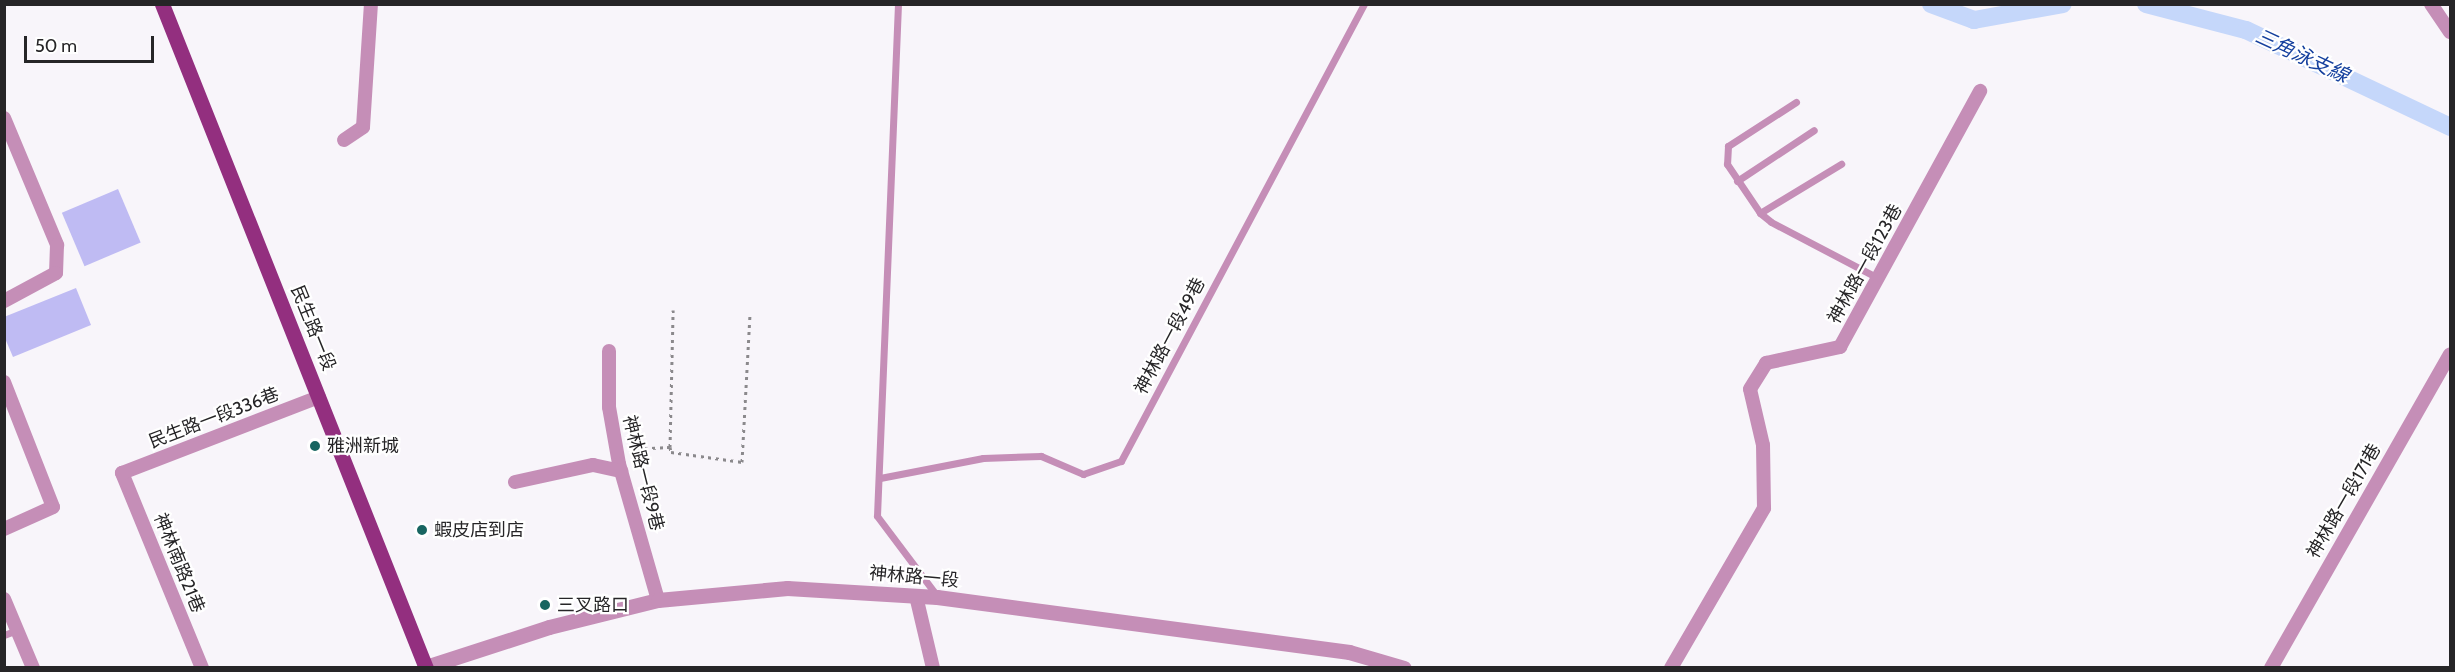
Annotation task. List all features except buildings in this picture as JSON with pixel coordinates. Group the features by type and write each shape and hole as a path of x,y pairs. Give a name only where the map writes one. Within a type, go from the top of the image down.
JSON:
{"main road":[{"name":"民生路一段","path":"162,4 426,667"}],"street":[{"path":"344,140 363,127 371,4"},
{"path":"2432,4 2451,32"},
{"name":"神林路一段123巷","path":"1671,668 1764,508 1763,445 1750,389 1766,363 1840,347 1980,91"},
{"path":"4,118 57,245 56,273 4,301"},
{"name":"神林路一段9巷","path":"609,351 609,407 616,450 658,600"},
{"name":"神林路一段171巷","path":"2271,668 2451,354"},
{"path":"4,382 53,507 4,528"},
{"name":"民生路一段336巷","path":"122,473 319,397"},
{"path":"515,482 593,465 621,471"},
{"name":"神林南路21巷","path":"122,473 202,668"},
{"name":"神林路一段","path":"426,667 549,627 658,600 787,588 938,597 1349,652 1404,668"},
{"path":"916,596 933,668"},
{"path":"4,599 11,633 33,668"}],"lane":[{"path":"898,4 877,516 938,597"},
{"name":"神林路一段49巷","path":"880,478 983,458 1041,456 1083,474 1120,461 1364,4"},
{"path":"1796,102 1728,146 1727,164 1760,213 1878,278"},
{"path":"1737,181 1814,130"},
{"path":"1760,213 1841,164"}],"path":[{"path":"673,310 671,452 742,462 750,315"},
{"path":"616,450 670,447"}],"waterway":[{"name":"三角泳支線","path":"1931,4 1974,20 2063,4"},
{"name":"三角泳支線","path":"2146,4 2246,30 2450,127"}],"place":[{"name":"雅洲新城","path":"315,446"},
{"name":"蝦皮店到店","path":"422,530"},
{"name":"三叉路口","path":"545,605"}]}
